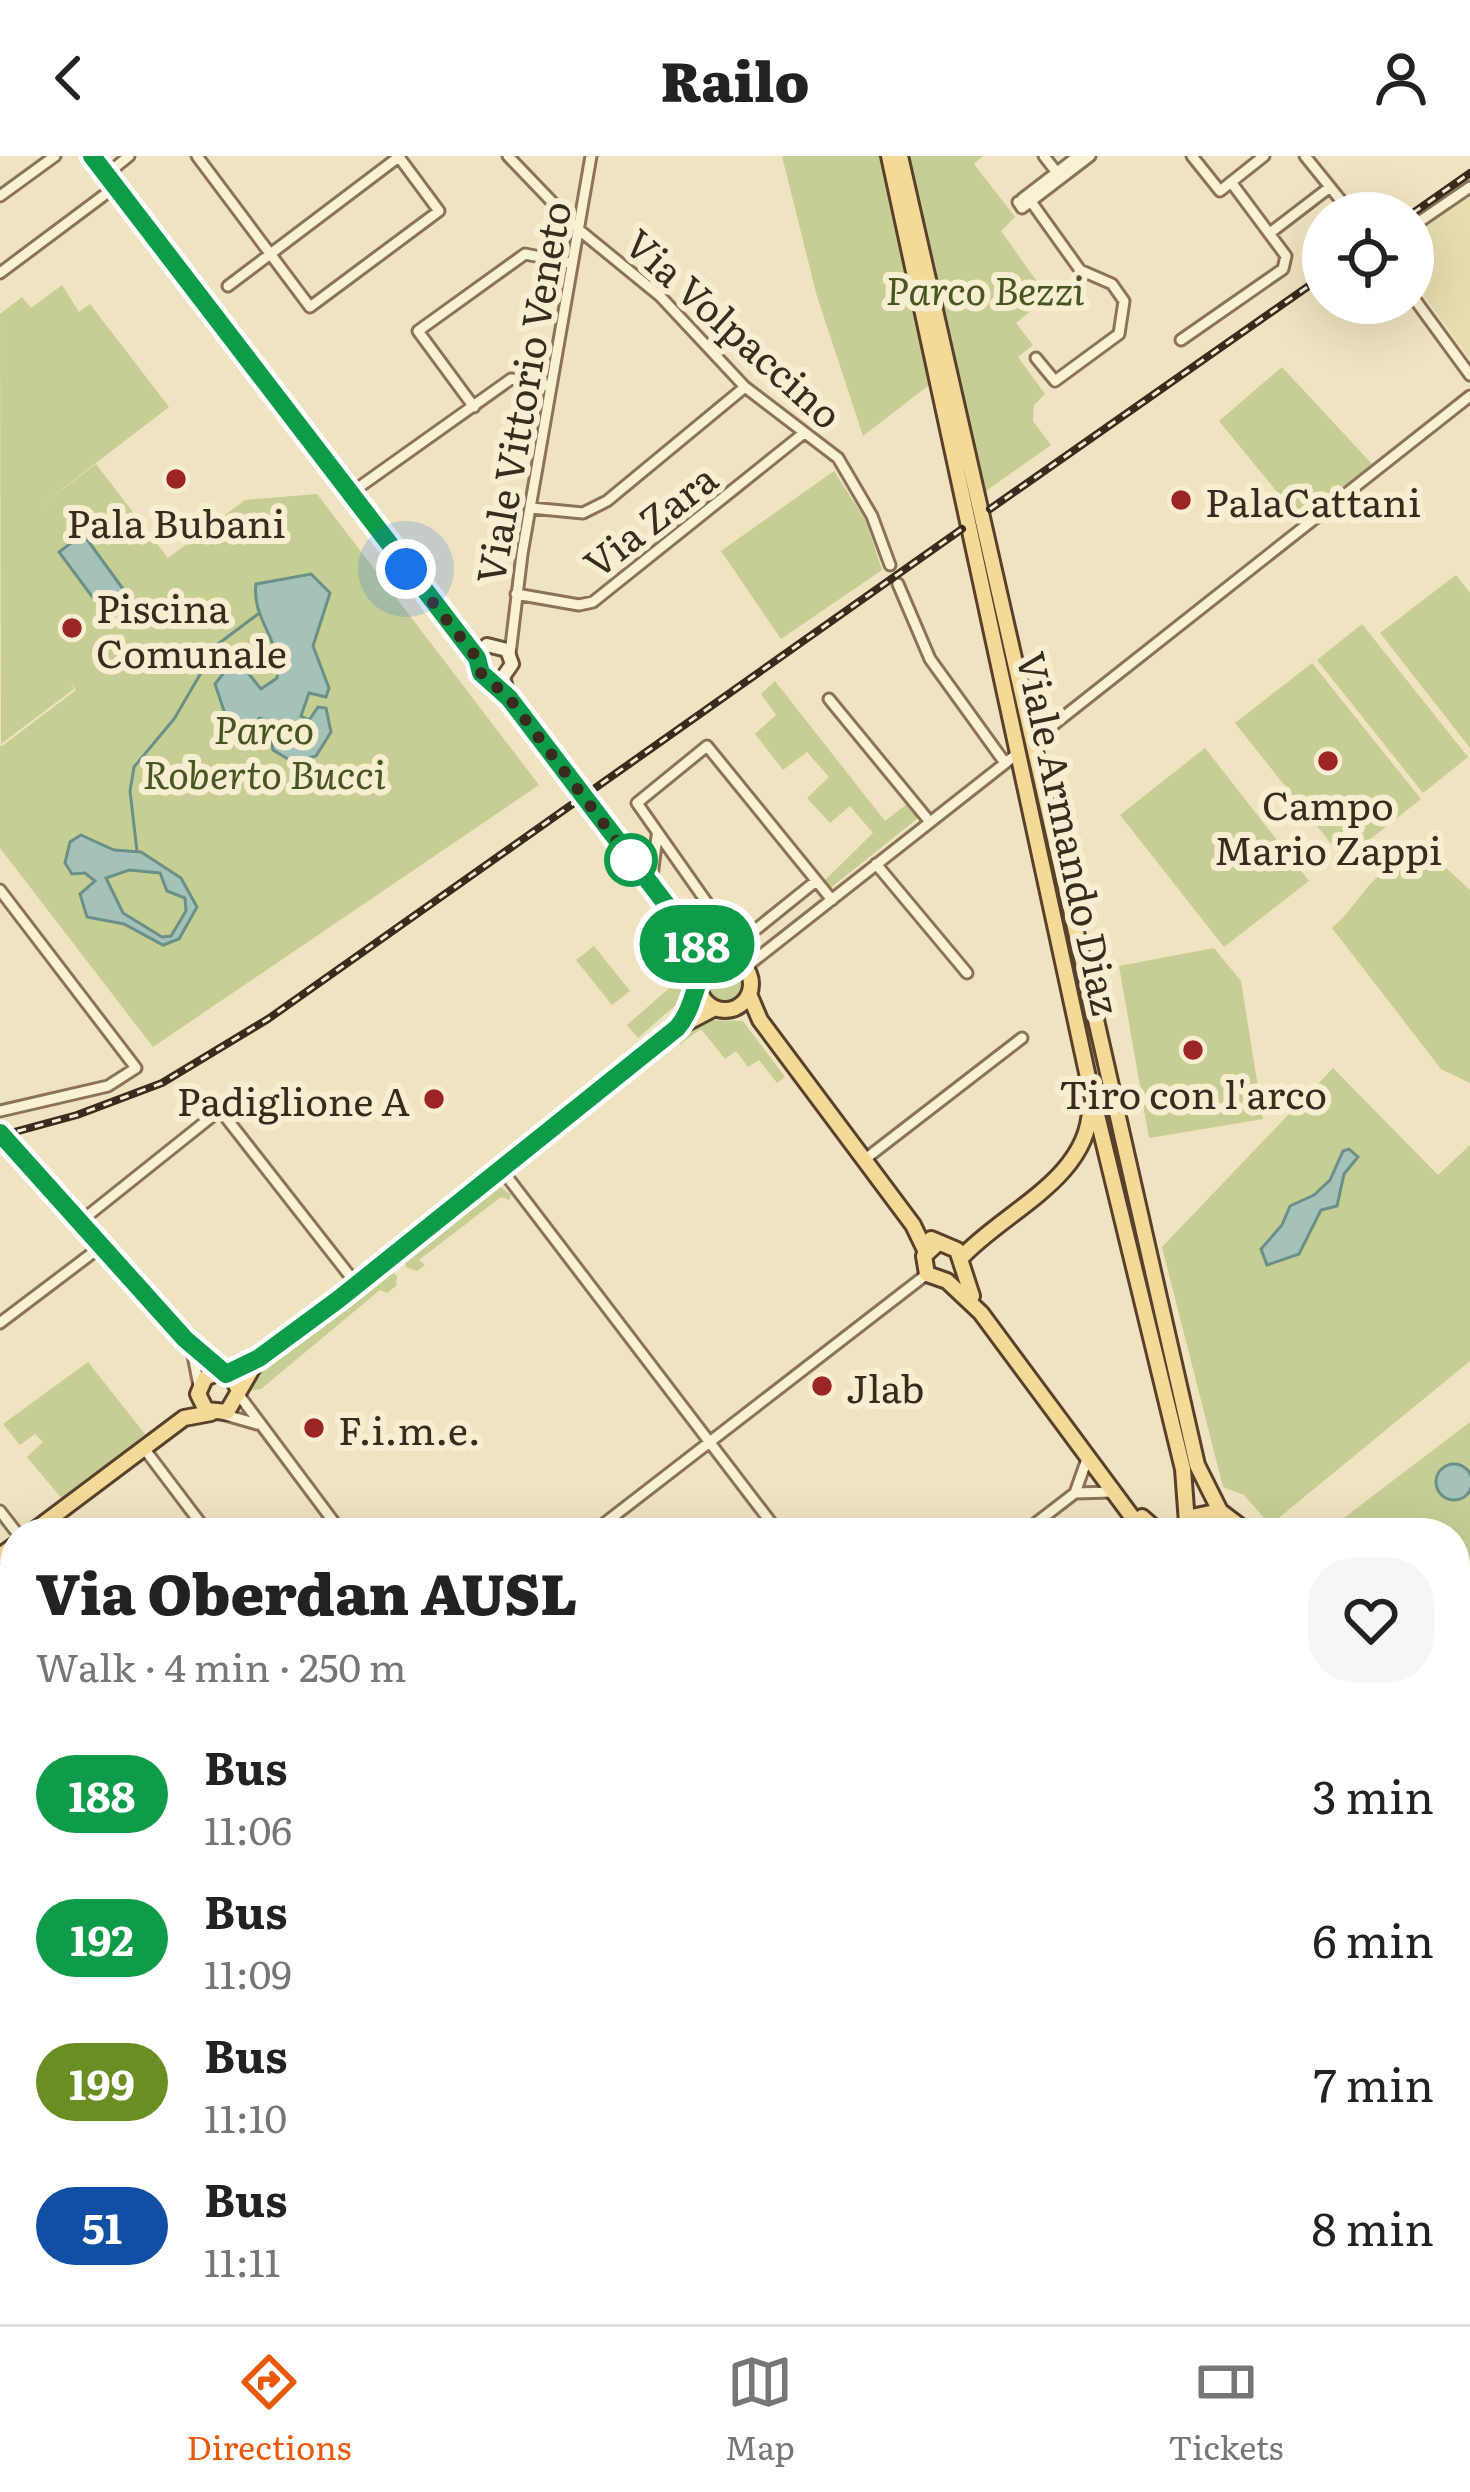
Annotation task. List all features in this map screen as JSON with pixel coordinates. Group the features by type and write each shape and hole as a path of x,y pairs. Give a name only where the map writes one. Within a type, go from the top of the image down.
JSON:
{"main road":[{"path":"92,156 210,300 348,495 463,641 479,653"},
{"name":"Viale Armando Diaz","path":"890,156 1197,1466 1220,1511"},
{"name":"Viale Armando Diaz","path":"900,156 1044,826 1089,1082 1184,1469 1182,1518"},
{"path":"479,653 507,646 510,669 497,678"},
{"path":"479,653 478,669 497,678 710,962"},
{"path":"677,1028 700,992 700,975 710,962 725,957 746,967 749,994 760,1020 913,1225 932,1248 955,1264 981,1313 1133,1518"},
{"path":"700,992 715,1008"},
{"path":"737,1007 749,994"},
{"path":"184,1418 209,1375 259,1358 677,1028 715,1008 737,1007 760,1020"},
{"path":"927,1274 955,1264 1078,1152 1089,1125 1089,1082"},
{"path":"927,1274 932,1248"},
{"path":"51,1518 184,1418 232,1409 259,1358"},
{"path":"225,1373 239,1392"},
{"path":"199,1390 216,1413"},
{"path":"1084,1452 1142,1518"},
{"path":"1206,1518 1220,1511 1229,1518"}],"street":[{"path":"0,196 55,156"},
{"path":"197,156 270,254 310,307 439,211 399,156 270,254 228,286"},
{"name":"Via Volpaccino","path":"508,156 578,229 658,295 746,387 838,458 872,516 890,565"},
{"name":"Viale Vittorio Veneto","path":"507,646 591,156"},
{"path":"1044,156 1059,175"},
{"path":"1059,175 1078,156"},
{"path":"1036,358 1055,381 1119,334 1124,301 1112,284 1080,270 1029,198 1090,156"},
{"path":"1192,156 1220,191 1264,156"},
{"path":"1305,156 1334,192"},
{"path":"0,273 112,184 122,158"},
{"path":"1181,340 1283,269 1286,256 1232,182"},
{"path":"1270,233 1330,187"},
{"path":"1434,212 1470,187"},
{"path":"474,407 418,331 525,254 572,263"},
{"path":"1432,324 1470,376"},
{"path":"348,495 511,379 551,386"},
{"path":"531,508 583,513 607,501 746,387"},
{"path":"1043,733 1470,396"},
{"name":"Via Zara","path":"516,594 579,605 593,602 804,433"},
{"path":"746,967 1009,760 930,659 898,584"},
{"path":"829,699 930,822"},
{"path":"816,881 744,939 731,938 637,803 707,746 832,899"},
{"path":"651,885 657,836"},
{"path":"876,864 967,974"},
{"path":"0,890 136,1068 108,1086 0,1111"},
{"path":"864,1160 1022,1038"},
{"path":"81,1220 220,1110 357,1285"},
{"path":"1,1134 187,1340 225,1373"},
{"path":"502,1169 767,1518"},
{"path":"0,1324 103,1245"},
{"path":"611,1518 927,1274"},
{"path":"187,1340 198,1366 199,1390"},
{"path":"239,1392 257,1424 330,1518"},
{"path":"216,1413 257,1424"},
{"path":"143,1447 196,1518"},
{"path":"1075,1493 1084,1452"},
{"path":"1042,1518 1075,1493 1113,1492"}],"shaded area":[{"path":"1470,196 1470,359 1434,309 1434,221"}],"green space":[{"path":"782,156 882,156 933,382 863,436 816,293"},
{"name":"Parco Bezzi","path":"909,156 983,156 974,164 1015,217 1001,231 1048,297 1016,323 1033,345 1018,357 1045,394 1034,405 1033,421 1051,445 983,493"},
{"name":"Parco Roberto Bucci","path":"62,285 79,312 90,304 169,407 36,509 96,464 168,558 245,500 317,494 539,785 153,1047 0,848 0,745 76,690 69,682 74,689 1,744 0,314 22,297 31,308"},
{"path":"1282,367 1372,464 1300,520 1219,421"},
{"path":"834,471 866,521 882,570 781,639 721,551"},
{"path":"1456,575 1470,593 1470,748 1380,633"},
{"path":"1362,624 1468,757 1423,793 1317,660"},
{"name":"Campo Mario Zappi","path":"1312,663 1421,799 1344,860 1235,723"},
{"path":"775,681 885,821 907,804 918,818 828,890 822,883 873,833 850,806 830,823 807,798 829,777 807,752 783,770 755,734 776,715 761,694"},
{"path":"1205,748 1309,881 1224,947 1120,815"},
{"path":"1416,859 1443,865 1470,890 1470,1083 1441,1069 1332,928 1377,878"},
{"path":"594,946 630,991 612,1005 576,960"},
{"name":"Tiro con l'arco","path":"1214,948 1241,981 1263,1119 1149,1138 1119,966"},
{"path":"725,965 739,970 744,984 739,998 725,1003 711,998 706,984 711,970"},
{"path":"683,976 685,997 638,1038 627,1025"},
{"path":"743,1021 785,1077 777,1083 759,1060 748,1067 736,1051 725,1059 701,1029 680,1044 676,1037 693,1023"},
{"path":"1333,1068 1438,1175 1470,1145 1470,1361 1279,1518 1264,1518 1244,1495 1223,1487 1162,1247"},
{"path":"498,1185 511,1195 509,1200 501,1197 419,1260 425,1265 417,1271 406,1267 404,1257"},
{"path":"388,1269 397,1276 396,1286 387,1293 380,1290 261,1389 247,1391 264,1364"},
{"path":"88,1362 145,1434 63,1500 27,1457 43,1442 35,1434 20,1445 3,1424"},
{"path":"1470,1422 1470,1518 1344,1518"}],"water":[{"path":"83,534 126,593 102,610 59,552"},
{"path":"311,574 330,593 313,646 329,688 326,697 309,693 301,716 309,720 318,707 326,708 331,732 316,756 293,762 273,750 268,721 260,718 244,732 230,729 215,684 230,665 245,669 261,689 277,678 276,653 258,609 256,584"},
{"path":"81,835 114,850 141,852 181,878 197,907 179,939 163,945 124,924 87,917 80,894 95,881 85,873 72,874 65,863 70,842","holes":["129,870 160,873 167,891 185,898 186,911 171,936 162,937 123,913 106,878"]},
{"path":"1349,1149 1358,1157 1344,1174 1337,1206 1321,1210 1299,1254 1267,1265 1261,1249 1282,1225 1290,1206 1314,1195 1330,1180 1343,1151"},
{"path":"1454,1464 1467,1469 1471,1489 1467,1495 1454,1500 1441,1495 1436,1482 1441,1469"}],"waterway":[{"path":"137,851 130,791 134,767 174,719 218,644 258,614"}],"railway":[{"path":"1434,198 1470,173"},
{"path":"990,509 1302,291"},
{"path":"0,1136 77,1115 162,1083 268,1019 962,529"}],"bus line":[{"name":"188","path":"0,1133 185,1339 226,1374 259,1358 339,1299 677,1028 690,1013 700,992 700,975 710,962 509,698 481,673 477,658 92,156"}],"place":[{"name":"Pala Bubani","path":"176,479"},
{"name":"PalaCattani","path":"1181,500"},
{"name":"Piscina Comunale","path":"72,628"},
{"name":"Campo Mario Zappi","path":"1328,761"},
{"name":"Tiro con l'arco","path":"1193,1050"},
{"name":"Padiglione A","path":"434,1099"},
{"name":"Jlab","path":"822,1386"},
{"name":"F.i.m.e.","path":"314,1428"}],"route":[{"path":"406,569 477,658 481,673 509,698 631,860"}]}
